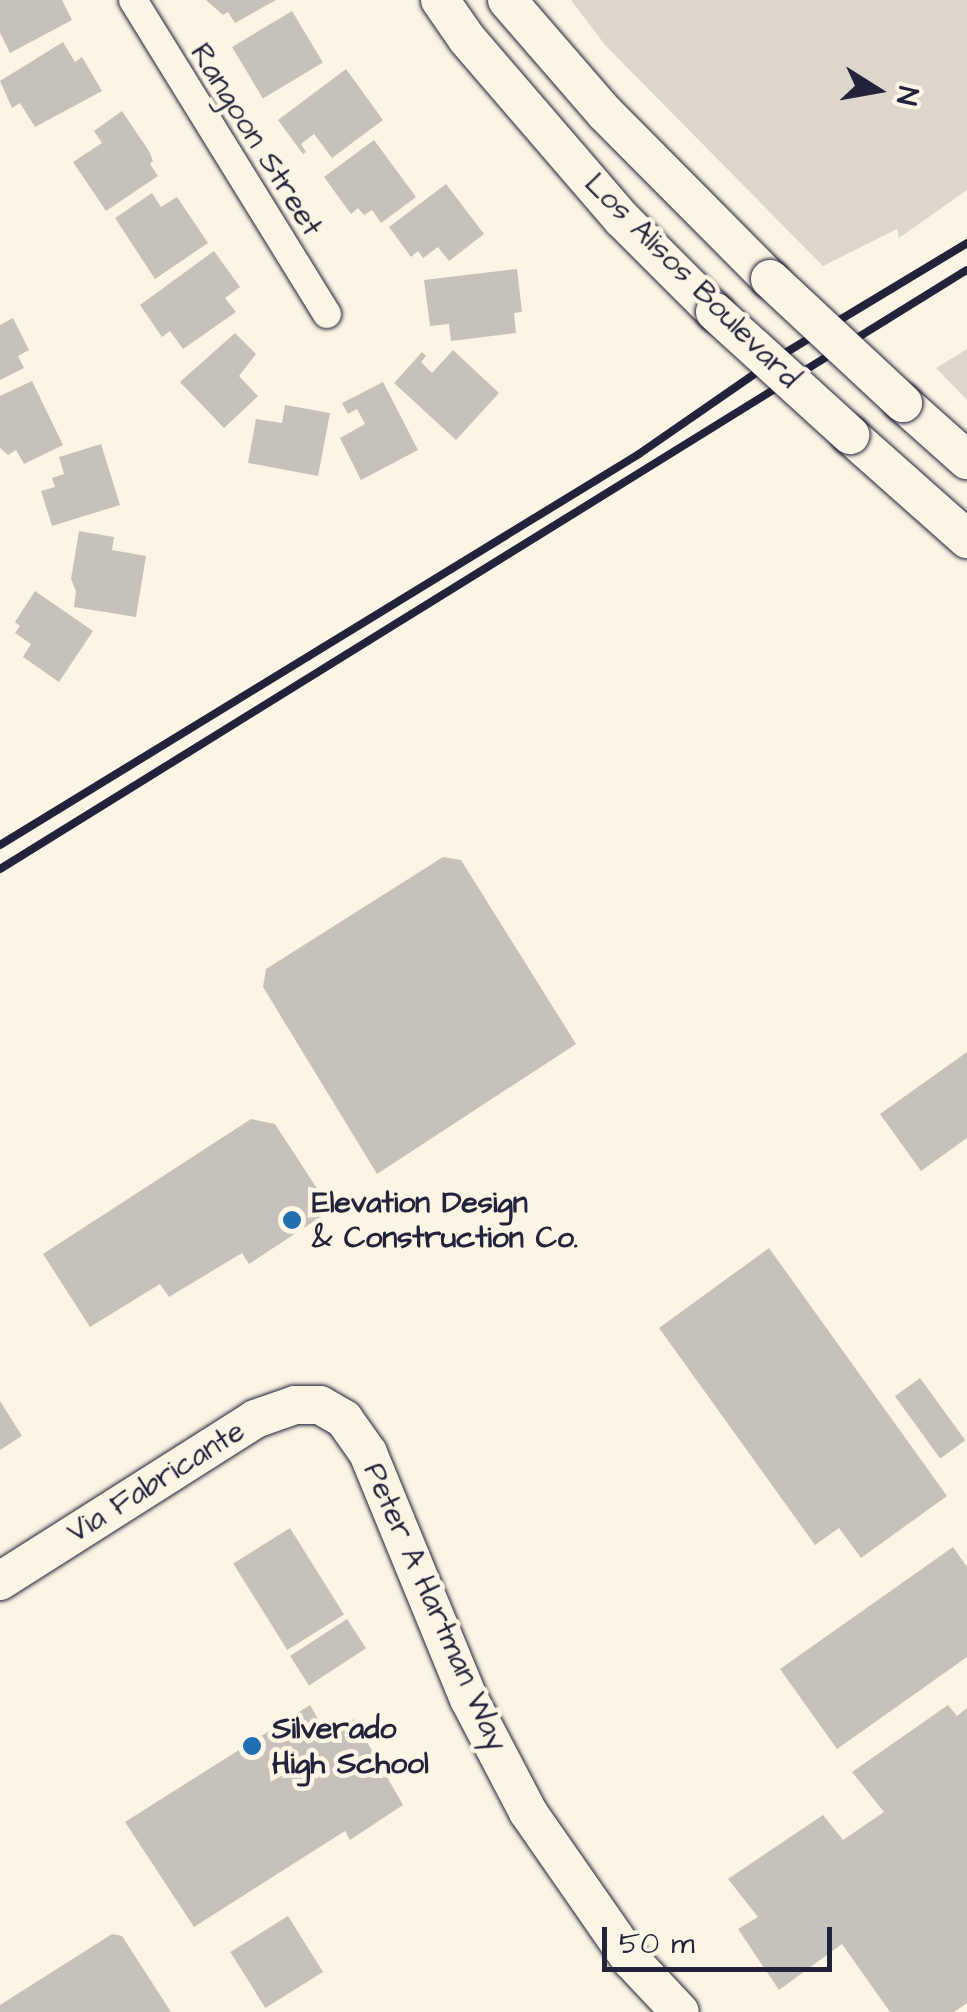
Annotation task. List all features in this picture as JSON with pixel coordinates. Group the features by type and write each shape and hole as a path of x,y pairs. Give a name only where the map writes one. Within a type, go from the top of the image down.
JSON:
{"main road":[{"name":"Los Alisos Boulevard","path":"440,0 467,39 622,219 715,312 967,539"},
{"name":"Los Alisos Boulevard","path":"506,0 605,113 770,279 967,460"},
{"name":"Via Fabricante","path":"0,1582 255,1419 296,1406 320,1406"},
{"name":"Peter A Hartman Way","path":"320,1406 344,1419 368,1453 469,1699 528,1812 631,1960 680,2012"}],"street":[{"name":"Rangoon Street","path":"133,0 327,314"}],"shaded area":[{"path":"571,0 967,0 967,190 899,238 897,229 823,266 605,45"},
{"path":"967,349 967,400 936,368"}],"building":[{"path":"0,0 62,0 72,20 10,53 0,33"},
{"path":"206,0 276,0 235,23 228,12 223,15"},
{"path":"292,11 323,62 263,98 232,47"},
{"path":"63,42 75,62 82,57 102,91 35,127 20,103 12,108 0,81"},
{"path":"346,69 383,120 332,158 314,134 301,144 306,152 303,154 278,120"},
{"path":"122,111 149,151 153,161 150,164 158,176 106,211 73,162 102,143 94,131"},
{"path":"374,140 416,197 381,223 372,210 364,215 358,208 351,214 324,177"},
{"path":"446,184 484,234 449,261 438,247 423,258 418,251 411,257 389,227"},
{"path":"152,193 161,207 177,197 208,243 155,279 115,218"},
{"path":"214,251 240,287 225,298 236,312 183,349 170,331 162,337 140,305"},
{"path":"517,269 522,312 514,313 516,333 451,341 449,324 430,326 424,280"},
{"path":"13,318 29,350 18,356 24,368 0,380 0,325"},
{"path":"235,333 256,354 239,376 258,396 224,428 180,382"},
{"path":"453,350 499,393 456,440 394,383 422,352 426,356 421,362 432,373"},
{"path":"32,381 63,445 24,464 16,450 8,455 0,448 0,396"},
{"path":"383,382 418,450 361,480 340,438 365,424 357,409 348,414 342,403"},
{"path":"285,405 330,413 318,476 248,463 256,419 282,423"},
{"path":"101,444 120,505 52,526 41,491 55,487 52,478 64,474 59,457"},
{"path":"79,531 114,537 112,550 146,556 136,617 74,607 76,591 71,579"},
{"path":"35,591 93,631 59,682 23,657 31,644 15,633 20,626 15,622"},
{"path":"443,857 461,860 576,1044 377,1174 263,987 266,969"},
{"path":"967,1052 967,1138 921,1171 880,1114"},
{"path":"251,1119 275,1124 331,1210 249,1264 242,1253 169,1297 160,1284 90,1327 43,1254"},
{"path":"769,1248 947,1496 861,1558 839,1528 815,1545 659,1328"},
{"path":"920,1378 965,1440 940,1459 895,1396"},
{"path":"0,1401 22,1436 0,1450"},
{"path":"290,1528 344,1615 287,1650 233,1564"},
{"path":"953,1547 967,1567 967,1657 837,1749 780,1669"},
{"path":"347,1619 366,1648 309,1685 290,1656"},
{"path":"310,1705 329,1738 354,1719 403,1805 350,1840 345,1831 194,1927 125,1822"},
{"path":"948,1705 957,1716 967,1708 967,2003 954,2012 890,2012 842,1944 779,1990 738,1929 758,1917 728,1879 823,1815 843,1840 884,1812 852,1772"},
{"path":"288,1916 323,1972 265,2008 230,1952"},
{"path":"112,1934 122,1936 171,2012 0,2012 0,2005"}],"railway":[{"path":"0,845 639,454 785,353 967,243"},
{"path":"0,869 967,270"}],"place":[{"name":"Elevation Design & Construction Co.","path":"292,1220"},
{"name":"Silverado High School","path":"252,1746"}]}
